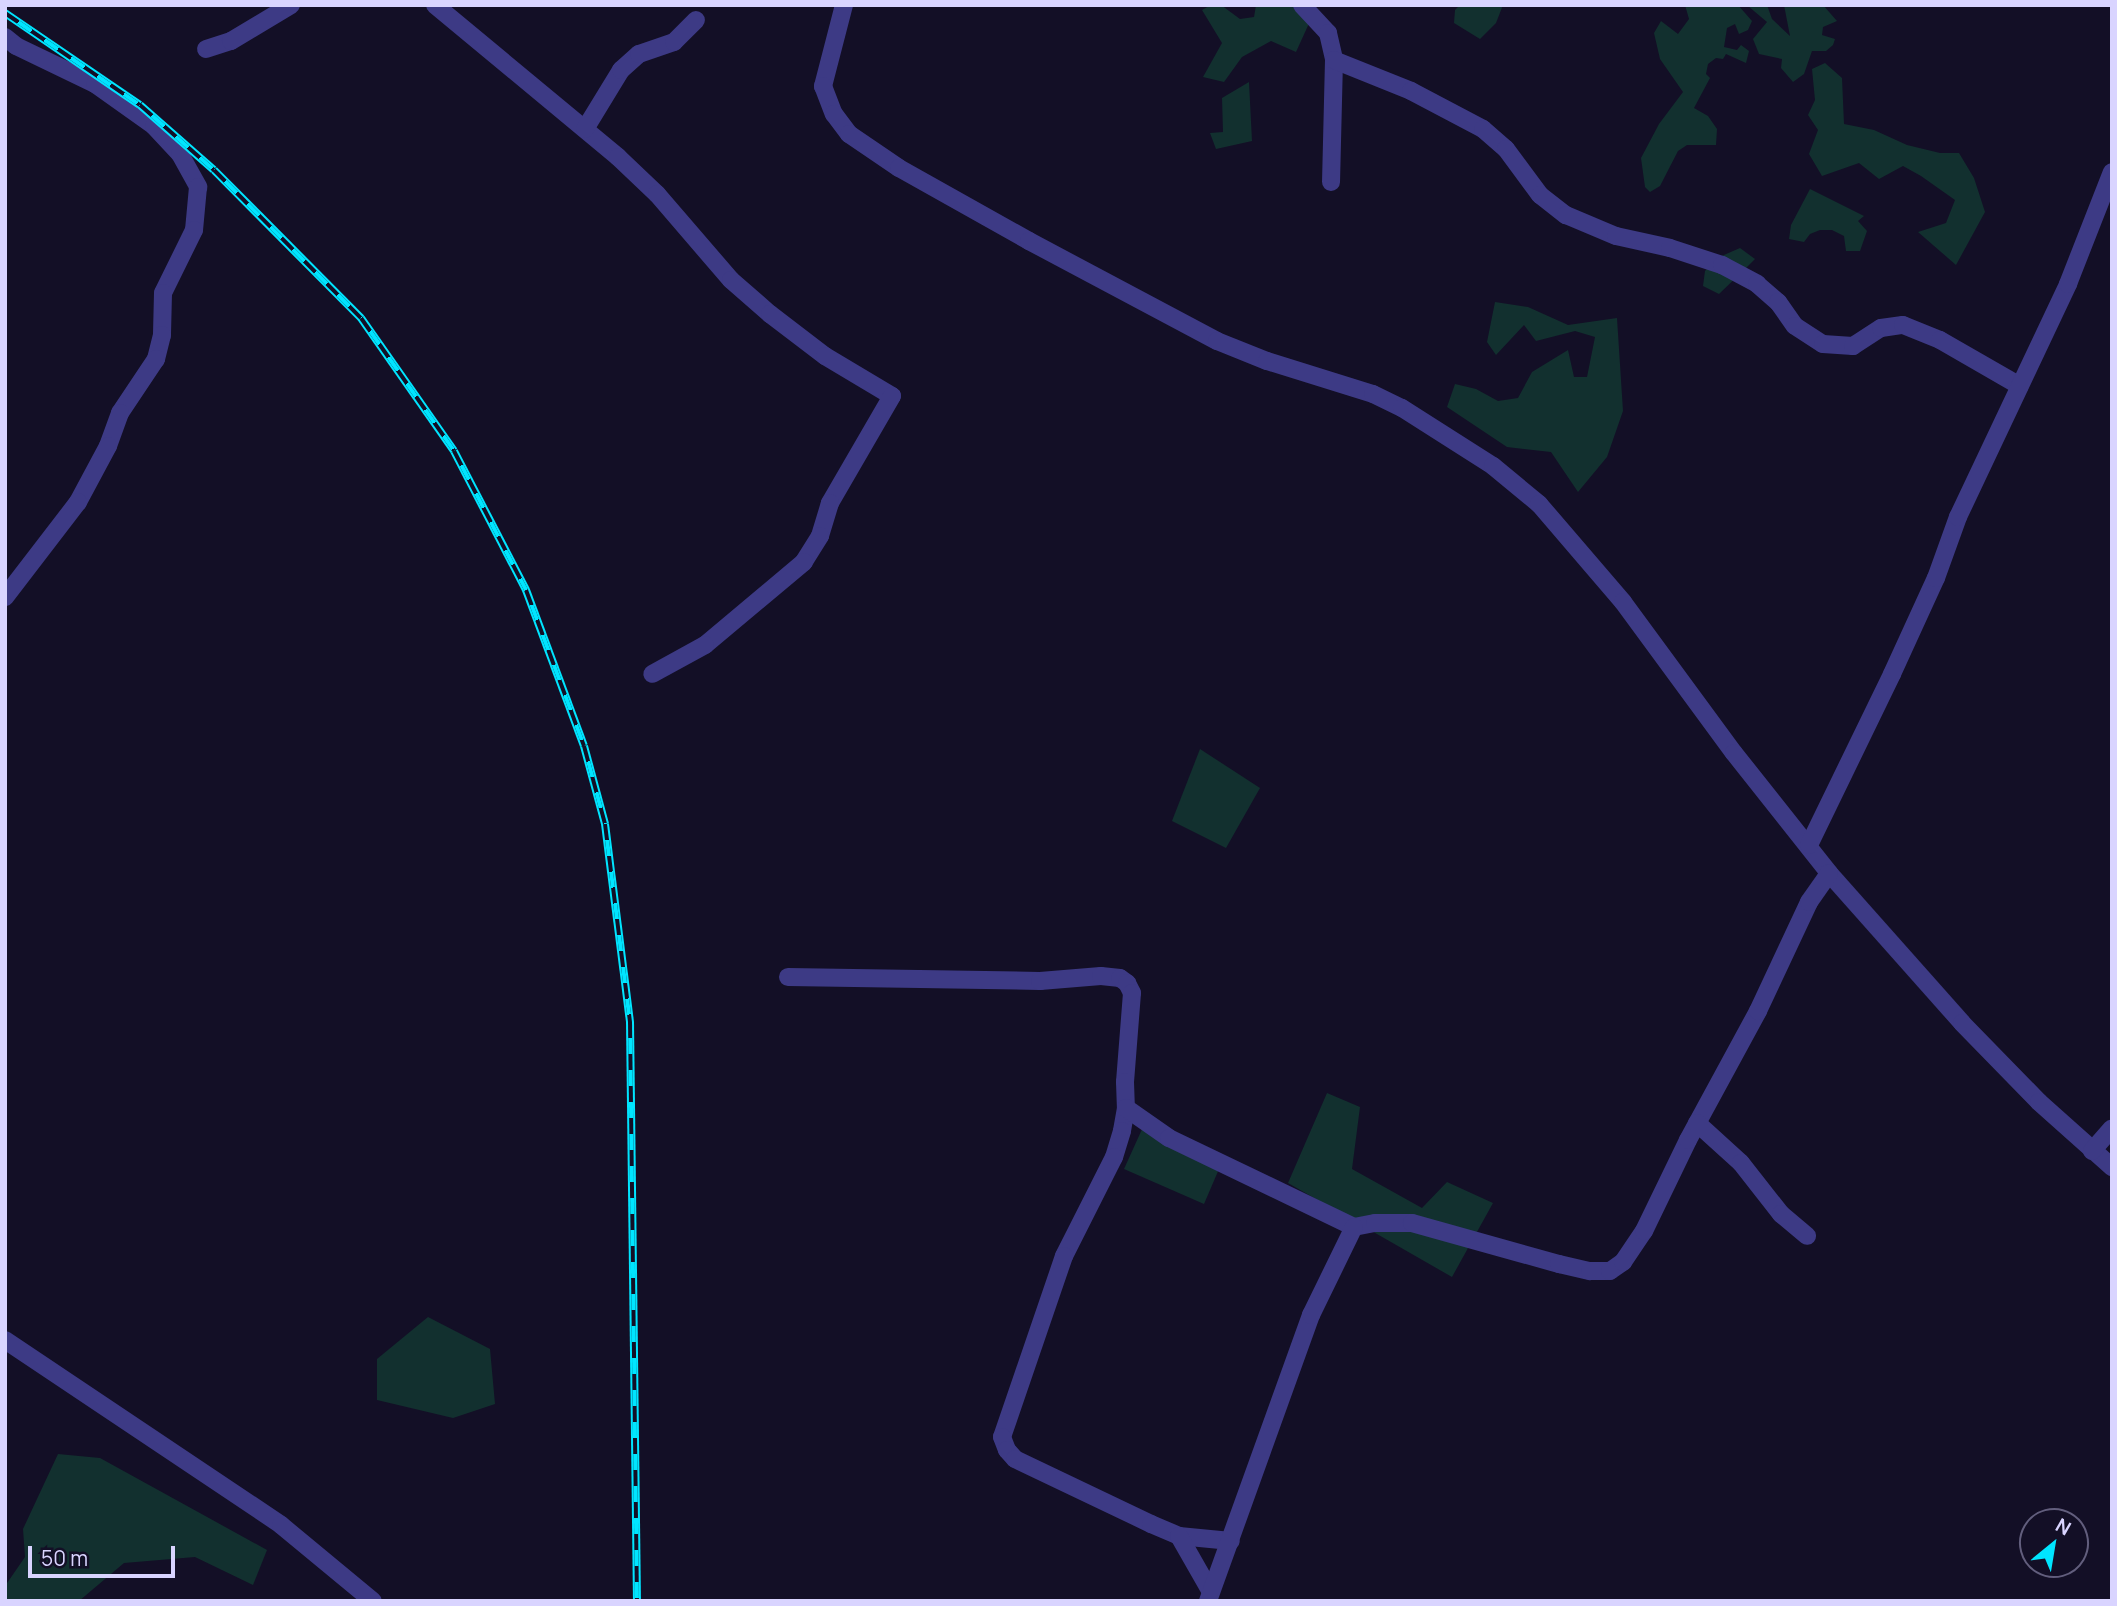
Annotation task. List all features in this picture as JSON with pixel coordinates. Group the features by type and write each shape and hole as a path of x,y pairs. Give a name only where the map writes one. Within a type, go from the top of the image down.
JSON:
{"street":[{"path":"206,49 231,41 291,5"},
{"path":"435,5 585,129 656,194 731,280 770,314 825,356 892,396 830,503 820,536 804,562 705,645 652,674"},
{"path":"844,5 823,86 834,114 849,134 899,168 1217,341 1267,361 1373,394 1436,428 1493,466 1539,504 1582,551 1734,753 1829,873 1962,1023 2092,1151 2112,1167"},
{"path":"1302,5 1319,20 1328,33 1334,60 1331,183"},
{"path":"585,129 621,70 639,54 674,42 696,20"},
{"path":"5,37 16,46 95,84 154,126 180,153 198,187 194,230 163,293 162,335 156,359 120,413 108,446 78,502 5,597"},
{"path":"1334,60 1411,91 1483,129 1506,149 1540,195 1566,215 1616,236 1670,248 1722,265 1757,284 1778,302 1795,326 1823,344 1853,346 1881,328 1903,325 1940,340 2020,386"},
{"path":"1809,845 1936,578 1958,517 2068,284 2112,172"},
{"path":"1126,1108 1169,1139 1354,1227 1390,1222 1412,1223 1559,1264 1590,1271 1610,1272 1623,1262 1644,1231 1758,1011 1809,902 1829,873"},
{"path":"788,978 1040,981 1101,976 1120,978 1132,993 1125,1082 1126,1108 1114,1157 1064,1256 1002,1437 1007,1450 1015,1459 1179,1536 1231,1541"},
{"path":"1698,1123 1741,1163 1781,1214 1807,1236"},
{"path":"2092,1151 2112,1128"},
{"path":"1210,1596 1311,1315 1354,1227"},
{"path":"5,1340 281,1525 373,1601"},
{"path":"1179,1536 1210,1596"}],"green space":[{"path":"1211,5 1221,5 1240,19 1254,17 1256,5 1299,5 1311,19 1296,52 1271,41 1242,57 1224,82 1203,77 1222,43 1202,10"},
{"path":"1460,5 1503,5 1496,23 1480,39 1454,23 1455,10"},
{"path":"1685,5 1738,5 1752,21 1748,30 1739,34 1735,24 1727,28 1724,47 1737,50 1741,45 1749,51 1746,63 1726,54 1723,59 1716,58 1708,64 1706,74 1710,78 1694,108 1708,116 1717,129 1716,145 1687,145 1678,151 1660,186 1650,192 1645,187 1641,158 1659,124 1683,92 1660,59 1654,33 1661,21 1678,34 1689,19"},
{"path":"1767,5 1772,19 1790,36 1784,5 1823,5 1837,21 1823,27 1822,35 1835,39 1833,45 1826,51 1812,51 1804,74 1793,82 1781,68 1782,59 1759,54 1753,39 1767,22 1748,6"},
{"path":"1825,63 1842,78 1844,124 1874,130 1907,145 1940,153 1959,153 1974,178 1985,212 1956,265 1918,232 1946,223 1955,200 1921,176 1903,166 1879,179 1859,163 1822,176 1809,154 1818,130 1808,115 1815,100 1812,69"},
{"path":"1249,82 1252,141 1216,149 1210,133 1223,132 1222,98"},
{"path":"1810,189 1864,216 1858,221 1867,231 1860,251 1846,251 1844,236 1832,230 1820,230 1810,234 1804,242 1789,239 1791,225"},
{"path":"1740,248 1755,259 1719,294 1703,286 1705,271 1717,258"},
{"path":"1495,302 1528,307 1568,325 1617,318 1623,411 1607,457 1578,492 1551,452 1507,447 1447,407 1455,384 1476,389 1498,401 1518,398 1532,372 1568,350 1574,377 1587,377 1595,337 1575,331 1536,341 1524,325 1496,355 1487,342"},
{"path":"1200,749 1260,788 1226,848 1172,821"},
{"path":"1327,1093 1360,1107 1352,1169 1422,1208 1447,1182 1493,1203 1452,1277 1288,1183"},
{"path":"1143,1127 1222,1162 1204,1204 1124,1169"},
{"path":"428,1317 490,1349 495,1404 453,1418 377,1400 377,1359"},
{"path":"58,1454 100,1458 267,1550 253,1585 195,1557 124,1563 79,1601 5,1601 5,1586 25,1557 23,1529"}],"railway":[{"path":"5,13 140,105 214,170 361,318 454,451 526,590 584,746 605,824 630,1022 637,1601"}]}
